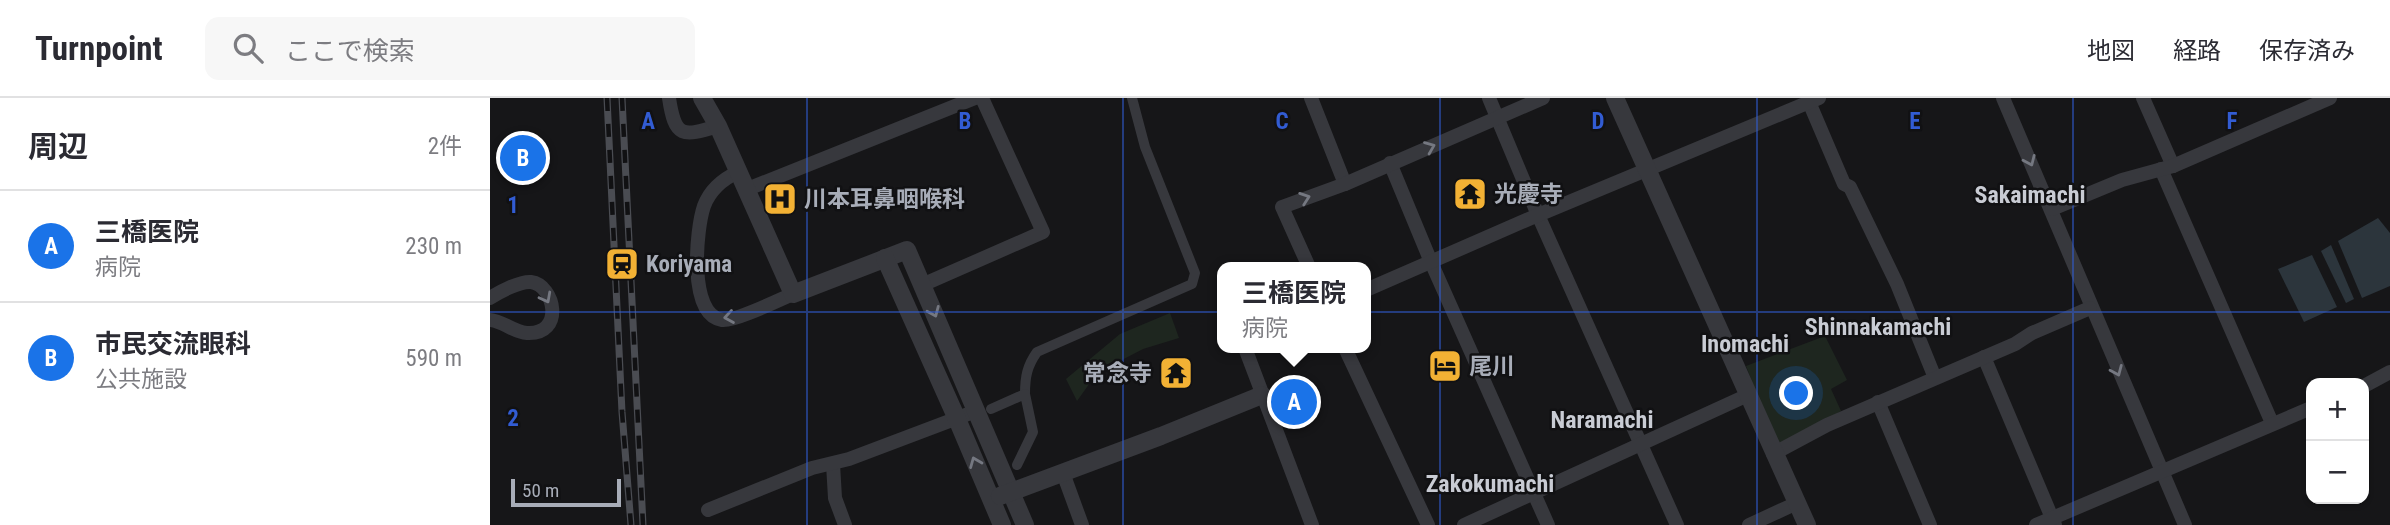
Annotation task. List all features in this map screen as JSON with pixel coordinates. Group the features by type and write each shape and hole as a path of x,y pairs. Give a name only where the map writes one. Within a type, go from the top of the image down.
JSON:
{"street":[{"path":"669,98 672,119 681,130 688,133 718,126"},
{"path":"702,98 718,126 793,294"},
{"path":"745,190 975,98"},
{"path":"922,285 1044,232 982,98"},
{"path":"1017,465 1033,432 1025,394 1025,376 1029,363 1037,352 1192,284 1195,273 1145,147 1132,98"},
{"path":"1311,98 1345,184"},
{"path":"1489,98 1538,215 1677,525"},
{"path":"1307,262 1282,206 1345,184 1543,98"},
{"path":"1615,98 1807,525"},
{"path":"2003,98 2052,209 2090,308 2185,525"},
{"path":"2143,98 2167,167 2272,423"},
{"path":"2052,209 2122,180 2167,167 2330,98"},
{"path":"1371,288 1814,100 1844,184 1850,187 1897,284 1935,378"},
{"path":"1390,163 1430,262 1548,525"},
{"path":"738,172 726,178 710,193 704,206 699,229 698,287 703,306 713,317 730,320 906,250 984,410 1010,491 1025,525"},
{"path":"885,258 1002,525"},
{"path":"490,298 528,281 538,284 544,291 553,312 551,322 545,329 527,333 490,320"},
{"path":"1773,454 1827,425 2090,308"},
{"path":"1247,353 1312,525"},
{"path":"1347,353 1427,525"},
{"path":"1984,357 2053,522"},
{"path":"2369,383 2390,372"},
{"path":"708,510 812,468 833,464 1025,394"},
{"path":"991,500 1262,394"},
{"path":"1464,525 1748,395"},
{"path":"1878,402 1930,525"},
{"path":"2036,525 2053,522 2160,471 2306,410"},
{"path":"833,464 835,498 845,525"},
{"path":"1063,473 1082,525"},
{"path":"1749,525 1797,503"}],"shaded area":[{"path":"2378,218 2390,233 2390,286 2362,298 2338,241"},
{"path":"2331,245 2354,299 2346,303 2321,251"},
{"path":"2312,255 2337,307 2304,322 2278,269"},
{"path":"1170,313 1179,338 1143,349 1097,373 1077,401 1066,379 1120,334"},
{"path":"1825,336 1847,380 1831,389 1841,411 1778,449 1746,366"}],"railway":[{"path":"607,98 622,412 631,525"},
{"path":"622,98 643,525"}],"place":[{"name":"市民交流眼科","path":"523,158"},
{"name":"光慶寺","path":"1470,194"},
{"name":"川本耳鼻咽喉科","path":"780,199"},
{"name":"Koriyama","path":"622,264"},
{"name":"尾川","path":"1445,366"},
{"name":"常念寺","path":"1176,373"},
{"name":"三橋医院","path":"1294,402"}],"district":[{"name":"Sakaimachi","path":"2030,195"},
{"name":"Shinnakamachi","path":"1878,327"},
{"name":"Inomachi","path":"1745,344"},
{"name":"Naramachi","path":"1602,420"},
{"name":"Zakokumachi","path":"1490,484"}]}
